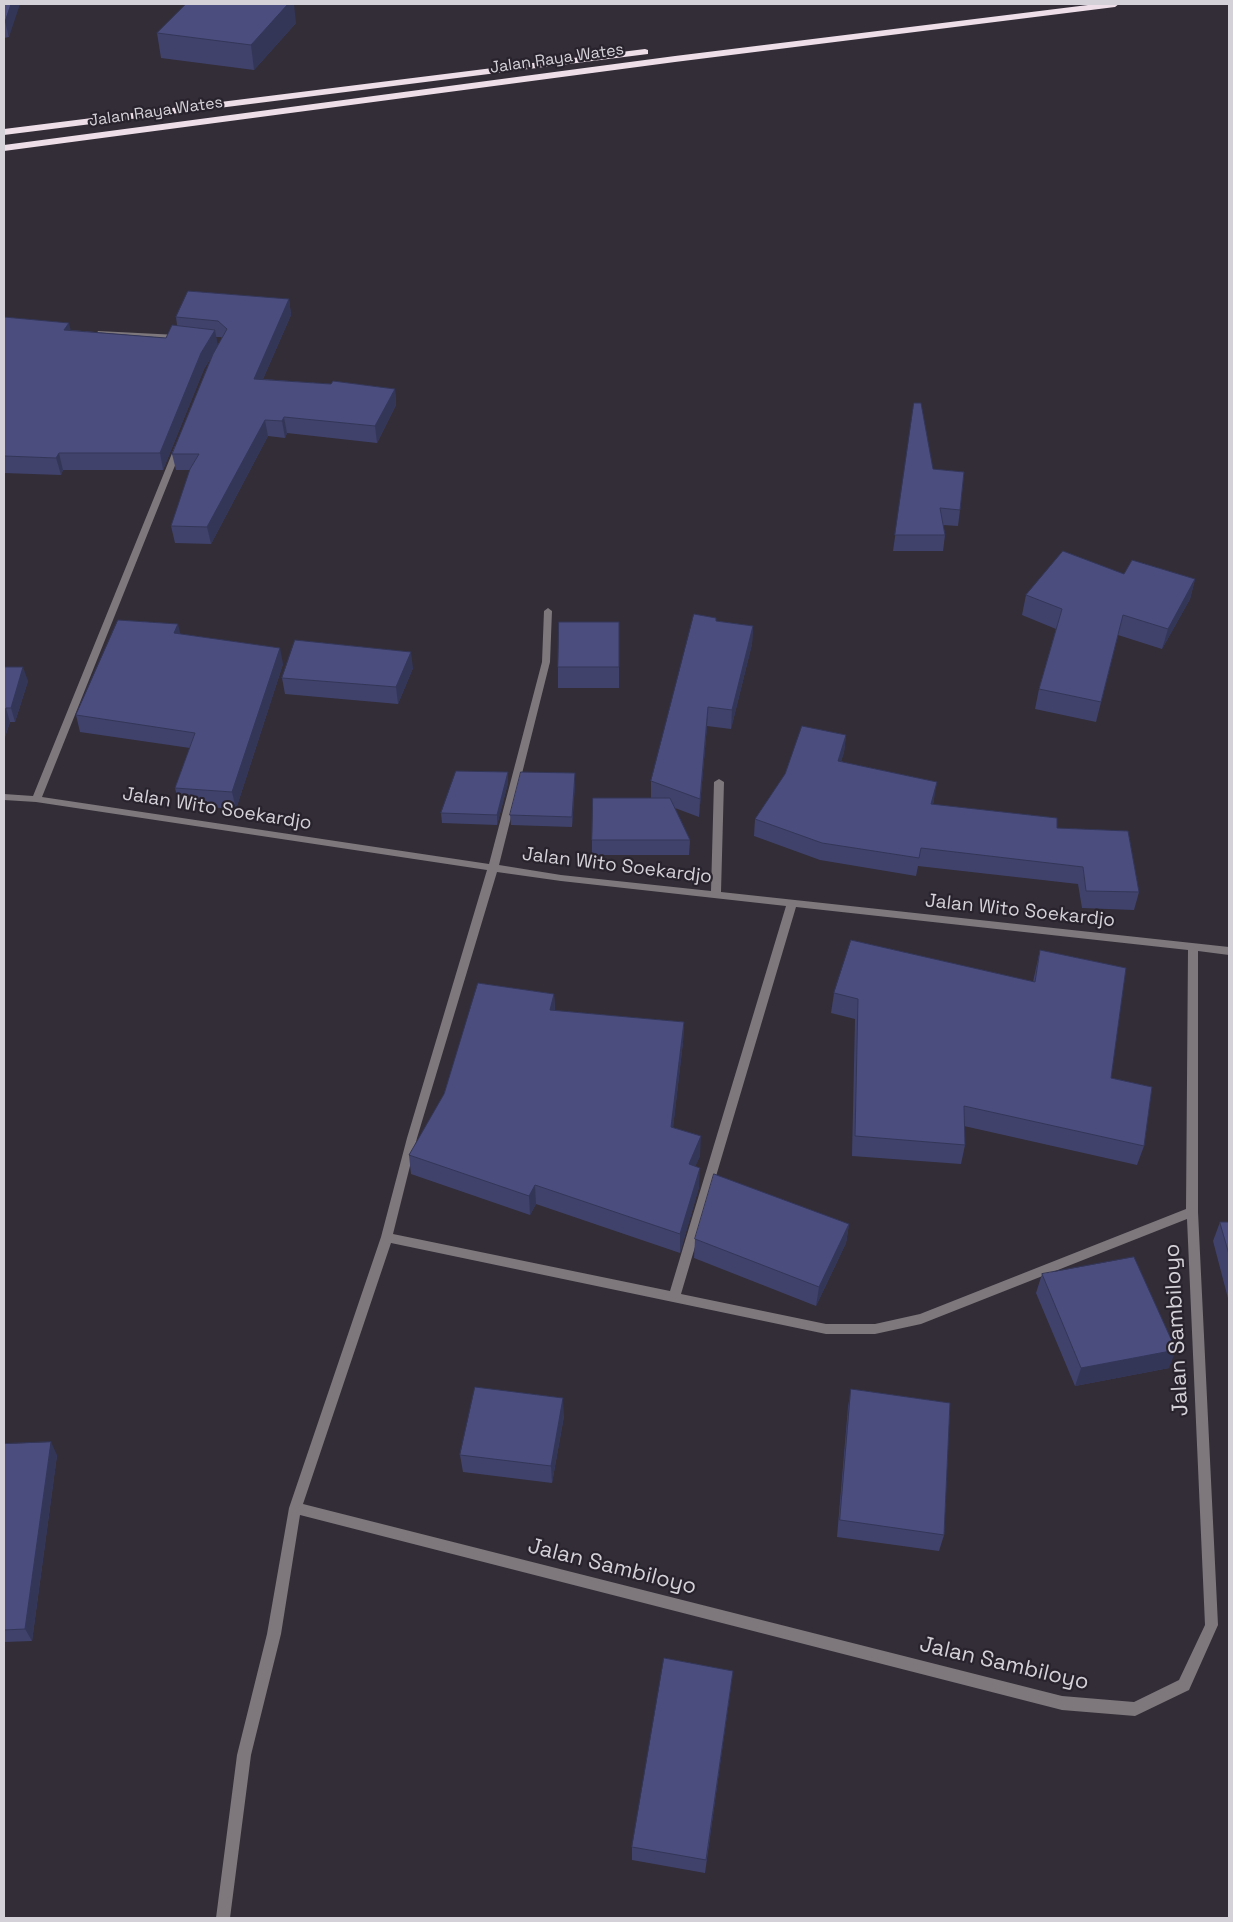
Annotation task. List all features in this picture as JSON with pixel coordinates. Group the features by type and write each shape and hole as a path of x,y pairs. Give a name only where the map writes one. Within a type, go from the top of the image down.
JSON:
{"highway":[{"name":"Jalan Raya Wates","path":"4,148 656,61 1115,4"},
{"name":"Jalan Raya Wates","path":"4,132 658,51"}],"street":[{"path":"89,333 189,338"},
{"path":"36,799 180,443"},
{"path":"223,1918 244,1755 274,1634 295,1508 387,1237 412,1138 494,868 546,662 548,611"},
{"path":"716,895 719,782"},
{"name":"Jalan Wito Soekardjo","path":"4,797 36,799 561,878 1229,951"},
{"path":"674,1297 792,904"},
{"name":"Jalan Sambiloyo","path":"295,1508 1062,1703 1135,1709 1184,1685 1212,1625 1192,1212 1194,948"},
{"path":"387,1237 826,1329 875,1329 921,1319 1192,1212"}],"building":[{"path":"4,4 11,4 5,22 4,22"},
{"path":"186,4 288,4 251,45 157,33"},
{"path":"188,291 289,299 254,379 331,384 333,381 395,389 375,426 284,417 282,421 265,420 207,527 171,526 190,469 199,454 172,454 213,354 227,329 218,321 176,317"},
{"path":"4,317 69,323 64,330 166,338 172,325 215,330 201,353 160,453 59,453 56,458 4,456"},
{"path":"914,403 921,403 933,469 964,472 960,510 940,508 945,535 895,535"},
{"path":"1063,551 1124,574 1132,560 1195,579 1168,629 1123,615 1101,702 1039,689 1062,609 1026,595"},
{"path":"694,614 716,618 716,621 753,626 732,710 708,707 700,799 651,781"},
{"path":"118,620 178,624 174,633 280,648 232,792 175,788 195,733 76,715"},
{"path":"559,622 619,622 619,667 558,667"},
{"path":"295,640 411,652 396,687 282,678"},
{"path":"4,667 23,667 11,708 6,708 4,713"},
{"path":"802,726 846,735 838,761 937,782 931,804 1057,818 1057,828 1128,831 1139,892 1086,891 1083,867 921,848 919,858 822,843 755,819 785,774"},
{"path":"456,771 508,772 497,815 441,813"},
{"path":"521,772 575,773 572,817 510,815"},
{"path":"593,798 670,798 690,840 592,840"},
{"path":"851,940 1035,982 1040,950 1126,968 1111,1078 1152,1087 1144,1146 964,1106 965,1145 855,1136 858,999 834,993"},
{"path":"478,983 554,994 550,1010 684,1022 671,1127 701,1136 689,1164 700,1168 680,1234 535,1185 529,1196 409,1155 444,1094"},
{"path":"714,1174 849,1224 819,1287 695,1239"},
{"path":"1220,1222 1229,1222 1229,1254"},
{"path":"1134,1257 1176,1350 1081,1368 1042,1274"},
{"path":"475,1387 563,1398 551,1466 460,1455"},
{"path":"851,1389 950,1403 944,1535 840,1520"},
{"path":"51,1442 25,1629 4,1630 4,1444"},
{"path":"664,1658 733,1671 706,1860 632,1847"}]}
